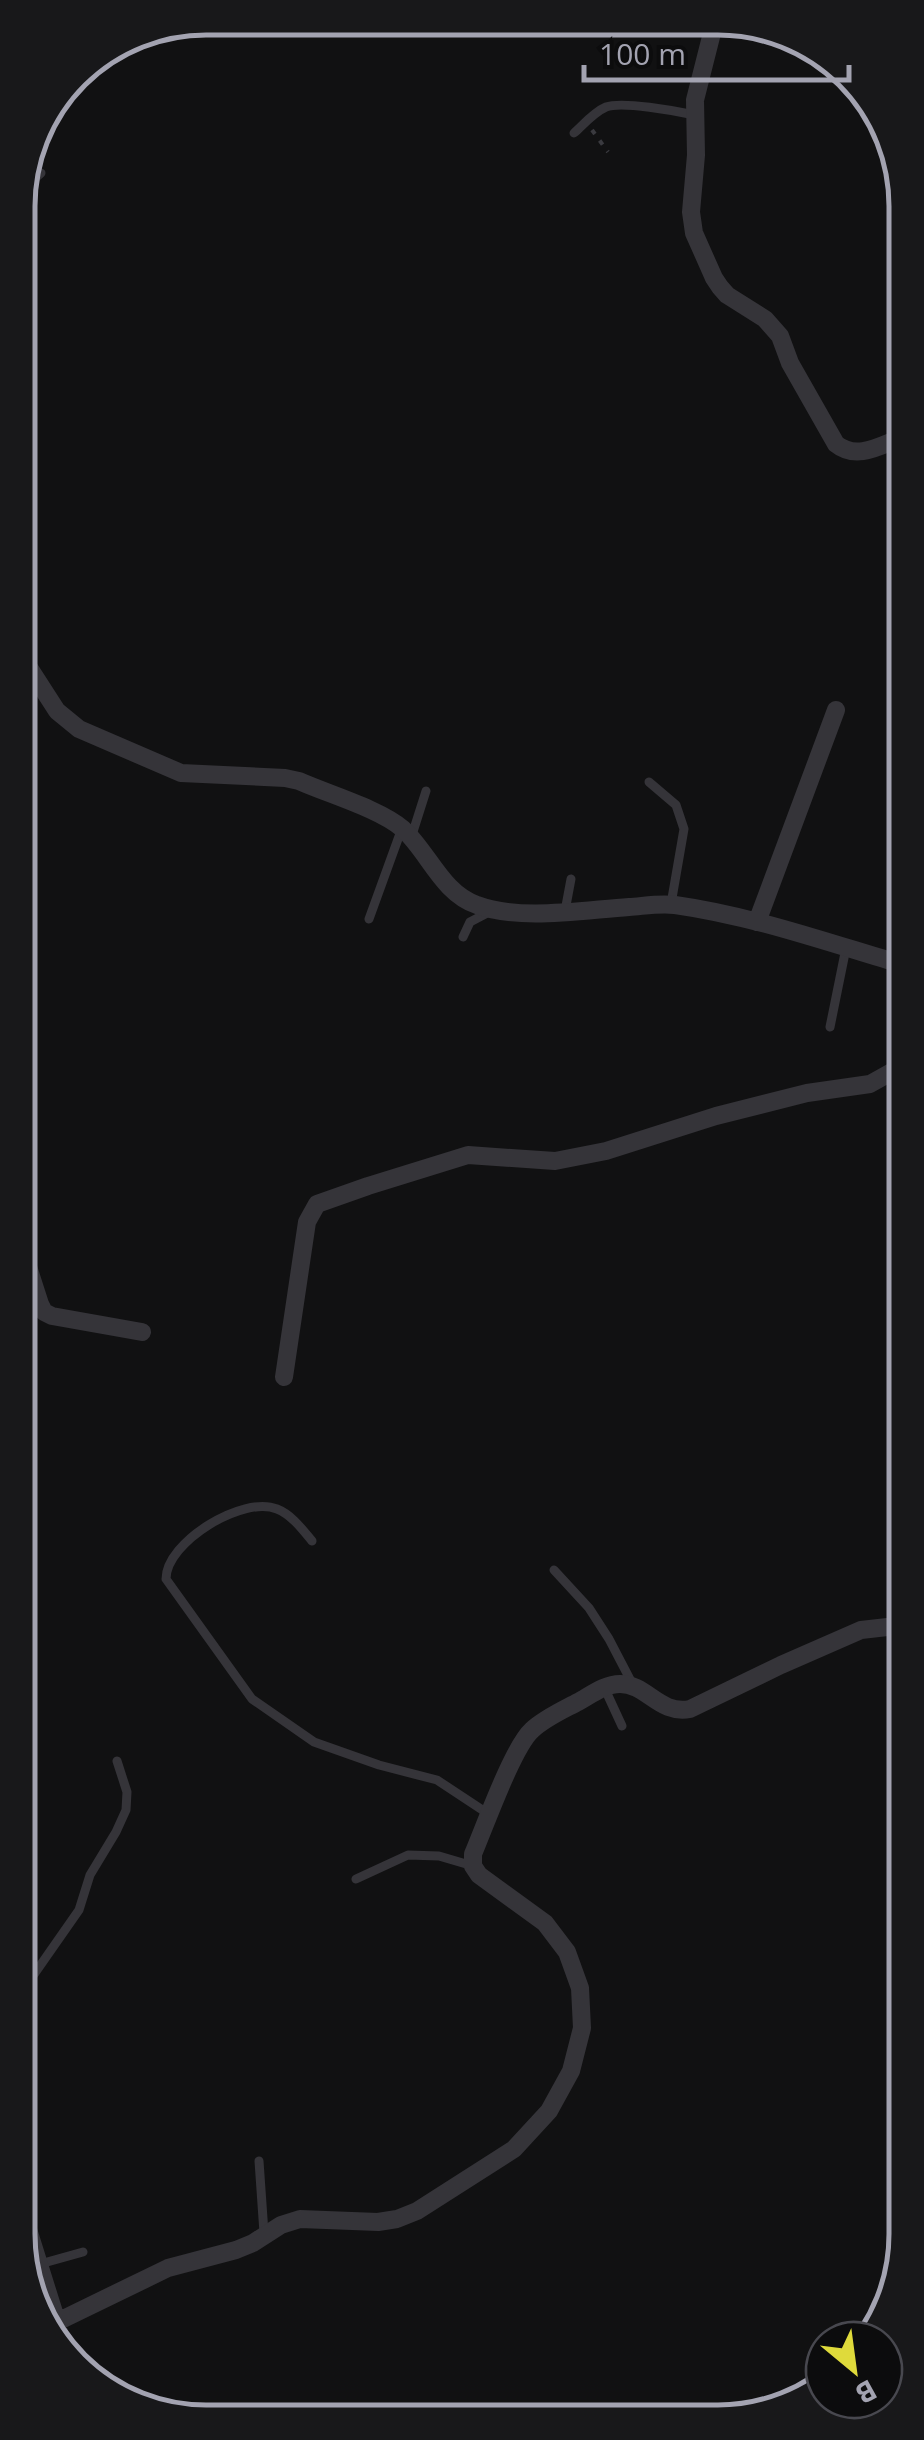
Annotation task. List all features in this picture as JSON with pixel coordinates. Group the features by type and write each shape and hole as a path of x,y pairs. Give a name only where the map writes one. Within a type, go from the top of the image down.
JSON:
{"street":[{"path":"710,35 696,89 692,222 714,278 727,295 773,326 794,372 836,444 847,453 860,453 889,442"},
{"path":"35,685 68,722 162,766 201,776 270,777 299,782 384,817 406,833 457,894 473,904 521,912 671,904 757,922 889,961"},
{"path":"757,922 836,710"},
{"path":"284,1377 306,1222 317,1204 468,1156 556,1161 606,1151 807,1092 870,1084 889,1074"},
{"path":"35,1288 44,1312 52,1316 142,1332"},
{"path":"59,2321 168,2268 236,2250 300,2219 397,2219 514,2149 550,2110 571,2071 582,2028 580,1988 567,1952 545,1924 473,1866 473,1854 522,1742 530,1732 604,1687 634,1687 668,1708 690,1709 862,1630 889,1626"}],"lane":[{"path":"574,133 604,108 618,105 695,115"},
{"path":"649,782 676,805 684,829 671,904"},
{"path":"369,919 426,792"},
{"path":"566,911 571,880"},
{"path":"463,937 470,922 493,910"},
{"path":"830,1027 846,948"},
{"path":"312,1542 296,1521 274,1507 242,1508 197,1532 166,1567 166,1579 252,1698 314,1742 437,1780 490,1815"},
{"path":"554,1570 590,1608 634,1687"},
{"path":"604,1687 622,1726"},
{"path":"35,1973 80,1910 90,1875 126,1810 127,1792 117,1761"},
{"path":"356,1879 408,1855 439,1856 473,1866"},
{"path":"260,2161 265,2236"},
{"path":"38,2263 83,2252"}],"path":[{"path":"586,122 608,152"}]}
